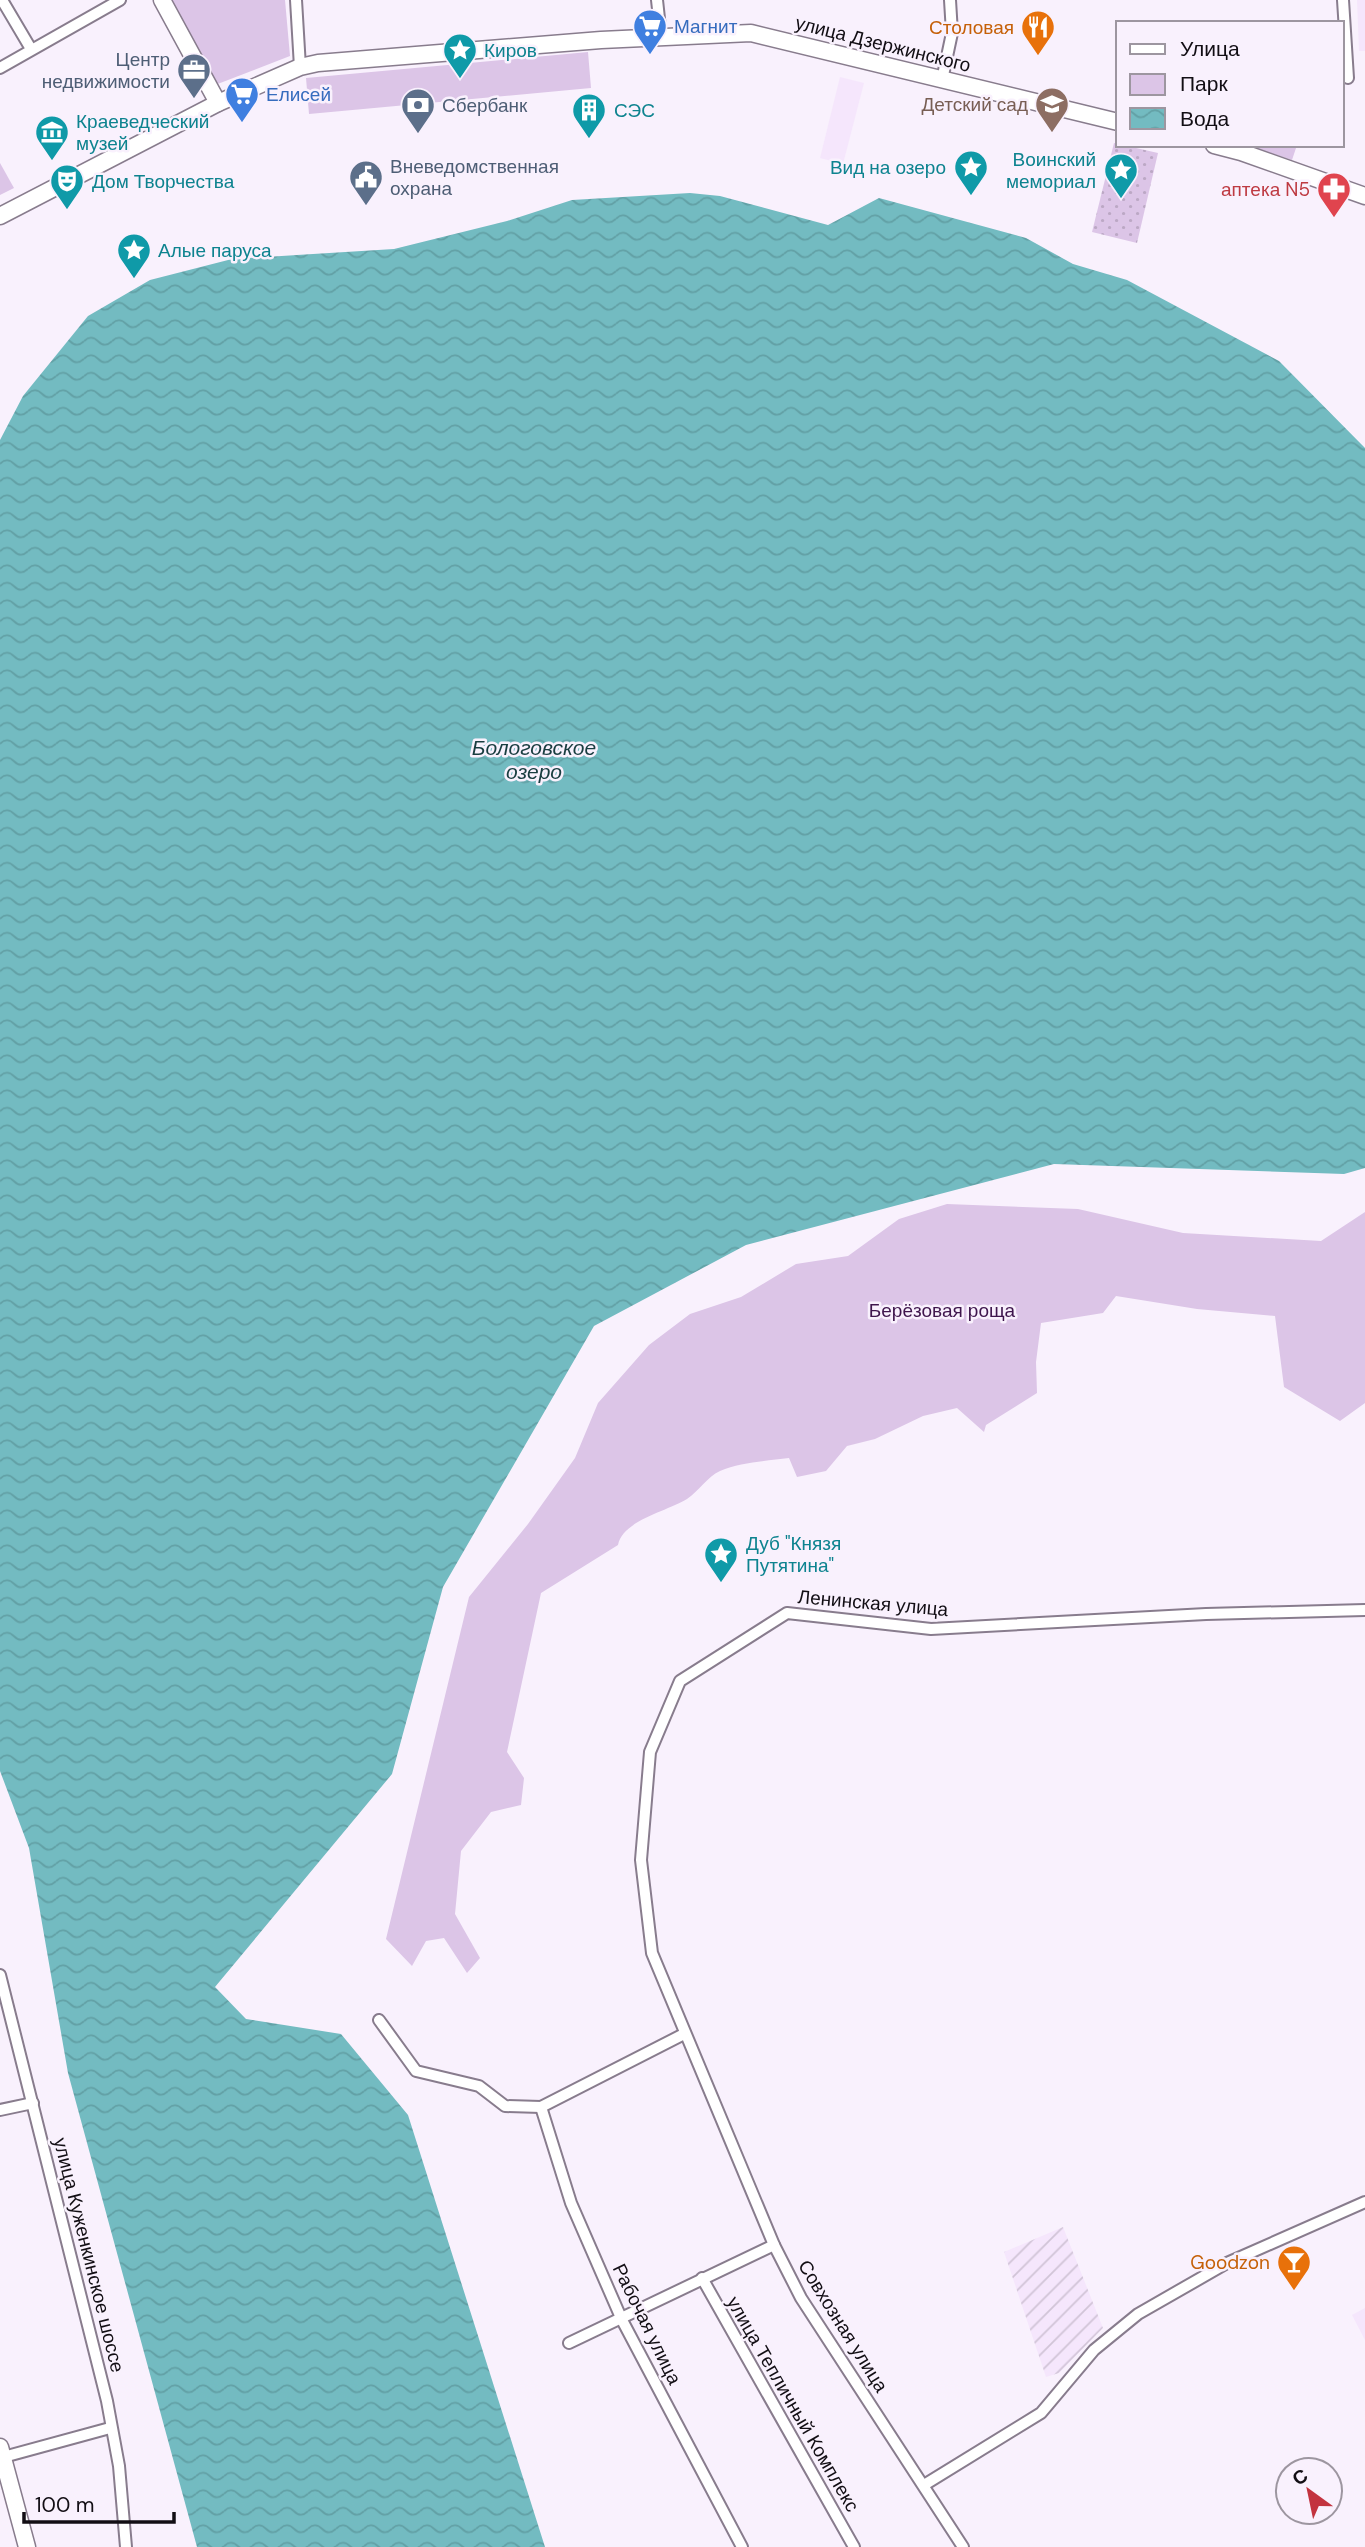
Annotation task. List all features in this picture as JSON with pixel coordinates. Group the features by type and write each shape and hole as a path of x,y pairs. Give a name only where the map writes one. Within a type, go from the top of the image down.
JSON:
{"main road":[{"path":"162,0 218,103"},
{"name":"улица Дзержинского","path":"0,216 218,103 300,67 661,37 751,33 1116,122"},
{"path":"1222,147 1365,196"},
{"path":"1,2454 27,2547"}],"street":[{"path":"2,0 31,49"},
{"path":"0,68 120,0"},
{"path":"296,0 300,67"},
{"path":"657,0 661,37"},
{"path":"943,80 952,33 950,0"},
{"path":"1343,0 1348,78"},
{"name":"Ленинская улица","path":"684,2034 652,1953 640,1860 650,1752 680,1681 787,1613 931,1629 1206,1614 1365,1610"},
{"name":"улица Куженкинское шоссе","path":"0,1975 107,2401 119,2466 126,2547"},
{"path":"379,2020 416,2071 478,2086 505,2106 541,2107 684,2034"},
{"name":"Совхозная улица","path":"684,2034 774,2245 801,2298 963,2547"},
{"path":"0,2110 33,2103"},
{"name":"Рабочая улица","path":"541,2107 571,2203 622,2320 742,2547"},
{"path":"924,2484 1041,2413 1094,2350 1138,2314 1227,2263 1365,2202"},
{"path":"569,2343 622,2320 702,2278 774,2245"},
{"name":"улица Тепличный Комплекс","path":"702,2278 854,2547"},
{"path":"1,2454 110,2428"}],"shaded area":[{"path":"1357,0 1365,0 1365,51 1359,51"},
{"path":"840,77 864,83 843,164 820,158"},
{"path":"1063,2227 1103,2328 1059,2373 1046,2377 1004,2252"},
{"path":"1365,2308 1365,2340 1352,2315"}],"green space":[{"path":"172,0 285,0 290,56 215,85"},
{"path":"588,52 591,88 309,114 306,78"},
{"path":"1114,143 1116,147 1132,147 1158,153 1137,243 1092,232"},
{"path":"1252,147 1296,147 1292,160"},
{"path":"0,163 14,188 0,195"},
{"name":"Берёзовая роща","path":"947,1204 1078,1209 1183,1233 1321,1241 1365,1212 1365,1403 1340,1421 1284,1387 1275,1316 1197,1309 1116,1296 1103,1313 1041,1323 1036,1362 1037,1393 986,1425 984,1432 957,1408 923,1416 875,1439 847,1446 826,1471 797,1477 789,1458 745,1464 715,1474 687,1499 637,1523 628,1529 618,1545 541,1593 507,1752 524,1778 521,1805 491,1812 461,1851 455,1914 480,1958 467,1973 444,1938 426,1941 412,1966 386,1939 469,1597 528,1524 575,1458 598,1403 649,1345 690,1314 741,1297 796,1264 848,1256 899,1219"}],"water":[{"name":"Бологовское озеро","path":"690,193 720,196 828,225 879,198 1026,238 1073,264 1127,280 1279,361 1365,448 1365,1168 1344,1174 1054,1164 746,1245 594,1326 443,1587 392,1774 215,1987 246,2019 341,2034 408,2115 545,2547 197,2547 68,2073 29,1848 0,1771 0,440 23,396 88,316 150,280 232,259 394,249 507,221 572,200"}],"place":[{"name":"Магнит","path":"650,56"},
{"name":"Столовая","path":"1038,57"},
{"name":"Киров","path":"460,80"},
{"name":"Центр недвижимости","path":"194,100"},
{"name":"Елисей","path":"242,124"},
{"name":"Детский сад","path":"1052,134"},
{"name":"Сбербанк","path":"418,135"},
{"name":"СЭС","path":"589,140"},
{"name":"Краеведческий музей","path":"52,162"},
{"name":"Вид на озеро","path":"971,197"},
{"name":"Воинский мемориал","path":"1121,200"},
{"name":"Вневедомственная охрана","path":"366,207"},
{"name":"Дом Творчества","path":"67,211"},
{"name":"аптека N5","path":"1334,219"},
{"name":"Алые паруса","path":"134,280"},
{"name":"Дуб \"Князя Путятина\"","path":"721,1584"},
{"name":"Goodzon","path":"1294,2292"}]}
